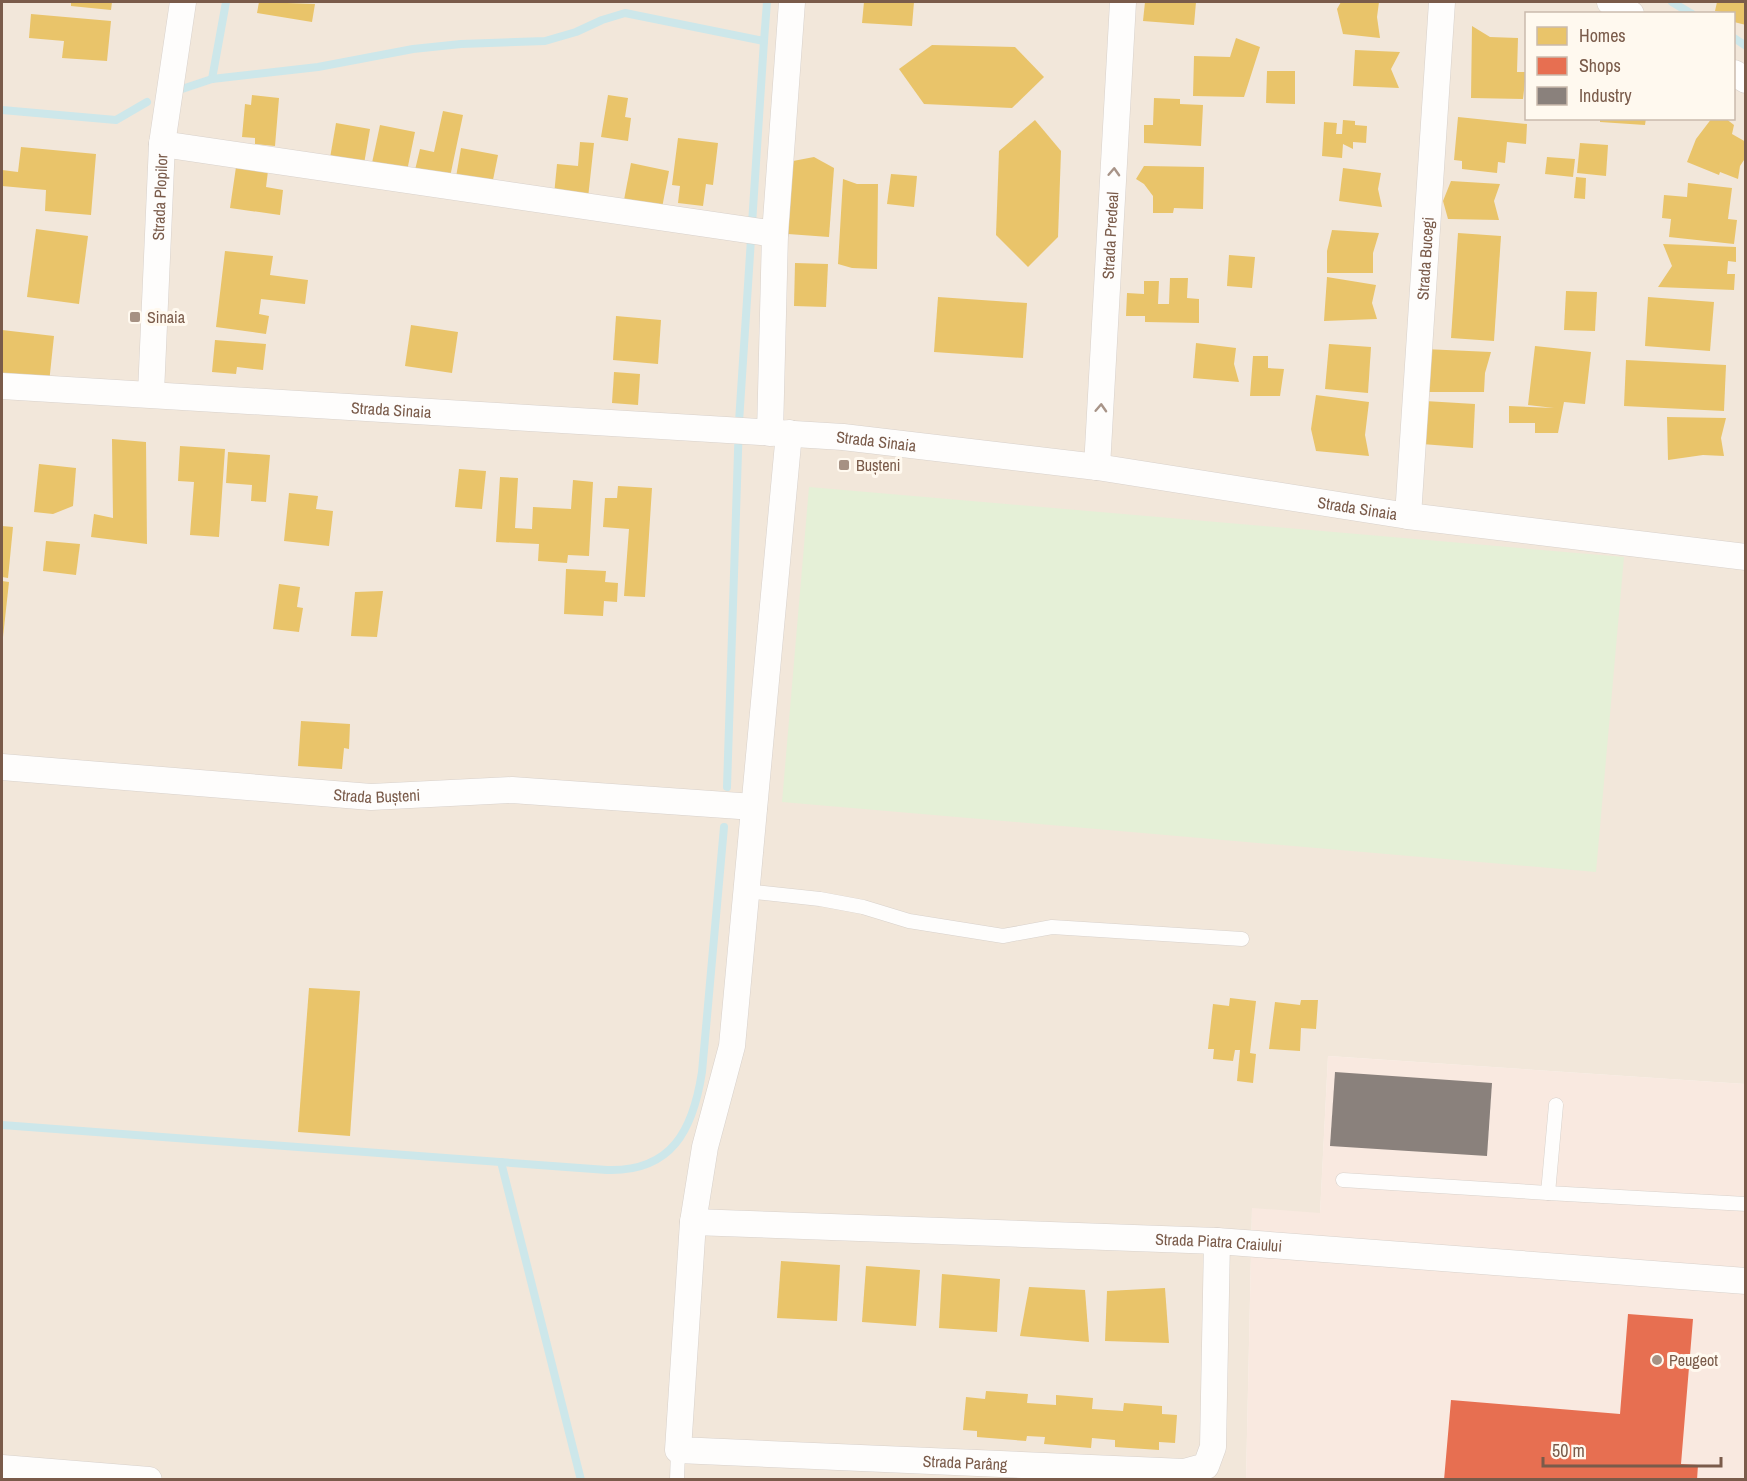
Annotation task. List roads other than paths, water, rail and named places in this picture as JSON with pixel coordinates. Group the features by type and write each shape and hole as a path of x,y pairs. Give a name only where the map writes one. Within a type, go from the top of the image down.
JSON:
{"street":[{"name":"Strada Plopilor","path":"151,393 162,144 183,2"},
{"path":"678,1450 693,1222 705,1147 732,1046 754,807 770,432 771,233 792,2"},
{"name":"Strada Predeal","path":"1097,467 1123,2"},
{"name":"Strada Bucegi","path":"1408,516 1442,2"},
{"path":"1610,2 1627,12"},
{"path":"162,144 771,233"},
{"name":"Strada Sinaia","path":"2,386 151,393 770,432 1097,467 1408,516 1746,557"},
{"name":"Strada Bușteni","path":"2,767 371,797 512,790 754,807"},
{"name":"Strada Piatra Craiului","path":"693,1222 1216,1241 1746,1281"},
{"name":"Strada Parâng","path":"678,1450 1184,1472 1197,1470 1206,1466 1213,1447 1216,1241"},
{"path":"2,1468 149,1479"}],"lane":[{"path":"745,891 820,899 863,907 909,921 1003,936 1052,927 1242,939"},
{"path":"1548,1192 1556,1105"},
{"path":"1343,1180 1746,1204"},
{"path":"677,1479 678,1450"}],"waterway":[{"path":"212,79 226,2"},
{"path":"182,89 212,79 318,67 413,49 461,44 545,41 625,13 764,41 767,2"},
{"path":"1672,2 1689,12"},
{"path":"1735,39 1746,46"},
{"path":"727,787 739,422 764,41"},
{"path":"2,110 116,120 147,102"},
{"path":"2,1125 607,1170 629,1169 648,1164 676,1144 685,1129 698,1093 702,1072 724,827"},
{"path":"501,1162 581,1480"}],"place":[{"name":"Sinaia","path":"135,317"},
{"name":"Bușteni","path":"844,465"},
{"name":"Peugeot","path":"1657,1360"}]}
